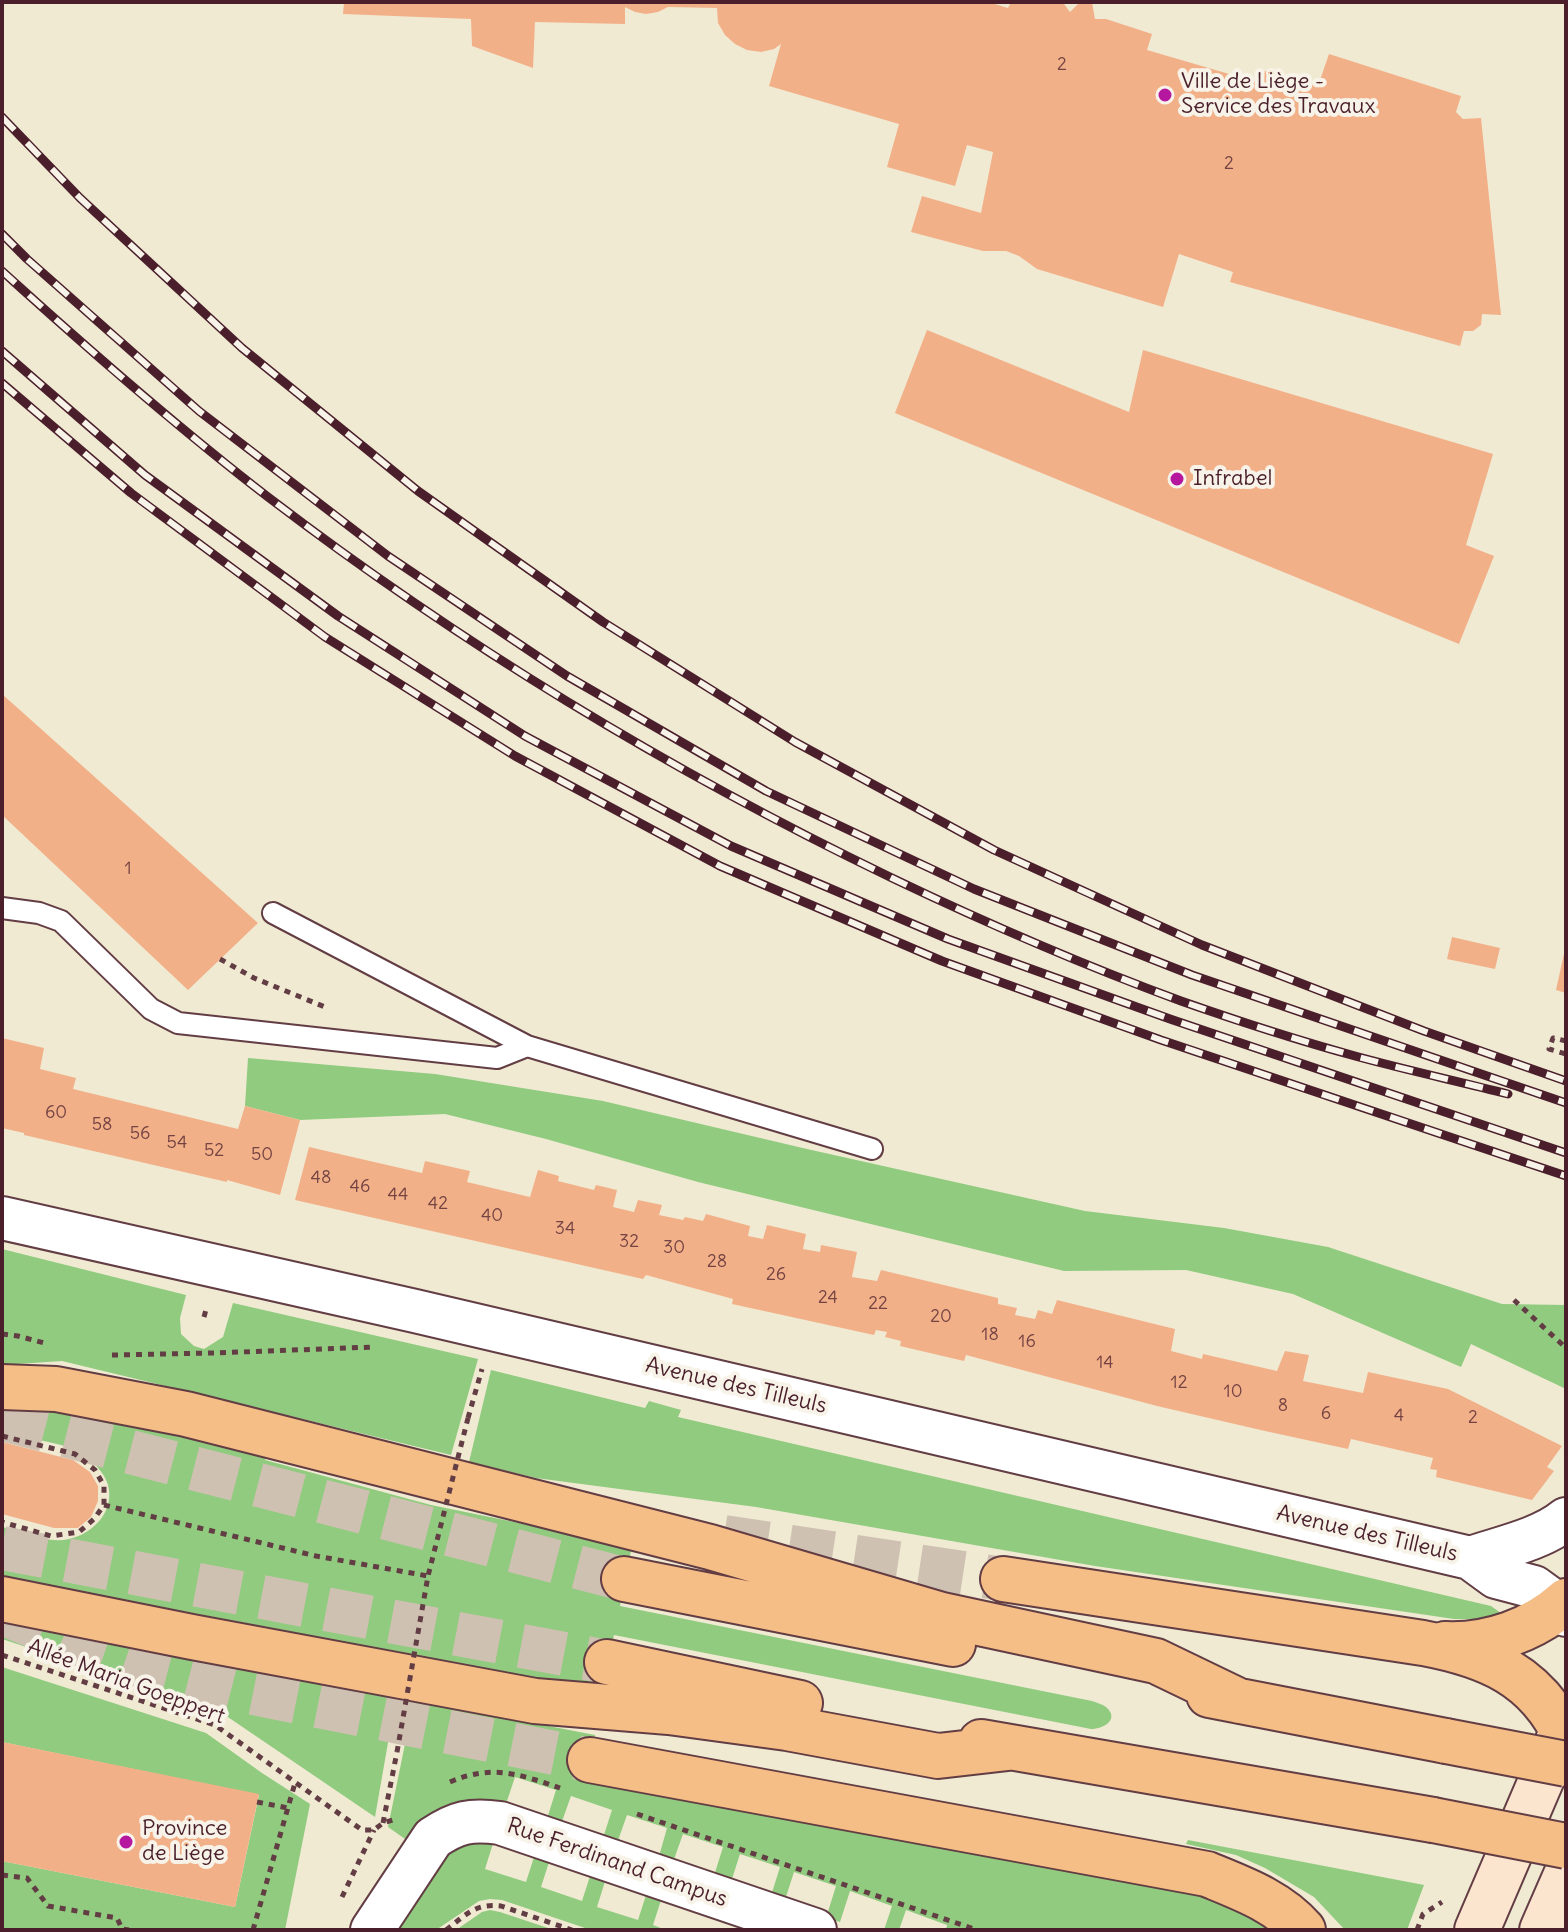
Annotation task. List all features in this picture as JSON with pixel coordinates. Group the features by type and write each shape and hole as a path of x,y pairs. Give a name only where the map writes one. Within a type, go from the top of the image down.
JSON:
{"highway":[{"path":"2,1387 56,1389 186,1414 710,1547 942,1615 1156,1661 1239,1701"},
{"path":"624,1579 1446,1741 1565,1738 1542,1699 1527,1684 1510,1672 1465,1652 1003,1579"},
{"path":"2,1599 535,1701 669,1712 787,1728 938,1756 1008,1748"},
{"path":"1423,1643 1452,1644 1502,1637 1564,1607"},
{"path":"607,1662 1008,1748 1433,1820 1566,1846"},
{"path":"590,1760 1207,1874 1251,1891 1293,1919 1303,1930"}],"main road":[{"path":"1477,1930 1565,1738"},
{"path":"1542,1930 1566,1875"}],"street":[{"name":"Avenue des Tilleuls","path":"2,1218 415,1311 1470,1558 1496,1577 1534,1587 1564,1607"},
{"name":"Avenue des Tilleuls","path":"1470,1558 1523,1541 1566,1519"},
{"name":"Rue Ferdinand Campus","path":"372,1930 433,1838 463,1822 479,1820 500,1823 815,1930"}],"lane":[{"path":"2,908 39,913 61,921 151,1009 178,1023 497,1058 527,1046"},
{"path":"273,913 527,1046 872,1149"}],"path":[{"path":"220,959 254,978 326,1008"},
{"path":"1566,1041 1553,1038 1549,1049 1566,1054"},
{"path":"1514,1300 1566,1348"},
{"path":"107,1355 396,1346 415,1311"},
{"path":"339,1902 374,1830 383,1823 428,1576 491,1329"},
{"path":"2,1334 52,1346"},
{"path":"2,1436 75,1454 95,1470 104,1486 104,1505 79,1532 51,1536 2,1522"},
{"path":"104,1505 316,1556 428,1576"},
{"name":"Allée Maria Goeppert","path":"2,1655 215,1725 362,1830 374,1830"},
{"path":"253,1930 295,1783"},
{"path":"257,1802 288,1808"},
{"path":"2,1875 27,1878 48,1906 117,1918 122,1929 129,1930"},
{"path":"446,1930 480,1906 490,1905 572,1930"}],"green space":[{"path":"248,1058 435,1074 603,1101 1085,1211 1224,1228 1328,1247 1502,1304 1566,1305 1566,1389 1471,1344 1461,1367 1293,1294 1186,1270 1064,1271 698,1182 445,1114 300,1120 245,1106"},
{"path":"2,1249 186,1295 180,1318 181,1334 194,1346 204,1349 223,1337 233,1303 478,1359 451,1455 62,1361 2,1365"},
{"path":"491,1370 645,1408 649,1401 681,1410 678,1417 1491,1606 1502,1614 1483,1619 1454,1619 1095,1566 756,1507 536,1478 469,1462"},
{"path":"2,1399 267,1451 265,1460 431,1505 632,1546 620,1606 1092,1701 1106,1707 1111,1719 1101,1727 1091,1729 614,1635 603,1691 176,1610 172,1623 2,1588 2,1527 44,1539 69,1539 94,1527 105,1512 109,1495 104,1476 80,1451 2,1431"},
{"path":"2,1617 396,1697 375,1817 219,1711 2,1639"},
{"path":"2,1667 206,1733 310,1804 285,1930 2,1930 2,1861 235,1907 259,1795 2,1742"},
{"path":"414,1700 595,1735 587,1774 1179,1887 1236,1909 1268,1930 946,1930 947,1925 906,1910 899,1930 884,1930 892,1906 850,1891 840,1922 826,1918 836,1886 794,1872 784,1903 770,1899 780,1867 740,1854 730,1885 713,1879 723,1847 683,1834 672,1865 658,1860 667,1828 627,1815 616,1846 602,1841 612,1810 571,1796 560,1827 546,1822 556,1790 515,1777 503,1813 415,1846 388,1827"},
{"path":"495,1837 485,1869 526,1882 536,1851 551,1856 541,1887 582,1901 592,1870 607,1875 597,1907 638,1920 648,1889 663,1894 653,1925 666,1930 591,1930 502,1900 490,1899 479,1901 436,1930 387,1930 441,1848"},
{"path":"1188,1840 1424,1885 1407,1930 1345,1930 1314,1897 1265,1868 1236,1855 1186,1844"},
{"path":"490,1910 500,1912 554,1930 456,1930"}],"building":[{"path":"344,2 988,2 1008,8 1011,2 1058,2 1070,12 1080,2 1092,2 1095,19 1106,19 1152,34 1147,50 1260,83 1265,71 1318,86 1329,54 1461,96 1456,112 1463,119 1481,118 1501,315 1482,314 1481,325 1473,331 1464,331 1460,346 1230,282 1233,272 1179,254 1163,307 1037,269 1006,251 983,251 911,232 922,196 981,213 993,152 967,145 955,186 887,167 899,124 769,86 781,44 761,52 735,44 718,23 717,8 668,7 646,14 625,7 625,24 535,22 533,68 472,46 471,19 343,14"},
{"name":"Infrabel","path":"927,330 1129,412 1143,350 1493,454 1466,545 1494,556 1459,644 895,413"},
{"path":"2,694 258,923 188,990 2,815"},
{"path":"1452,937 1500,948 1495,969 1447,959"},
{"path":"1566,949 1566,993 1556,990"},
{"path":"2,1038 44,1048 40,1069 76,1078 73,1089 238,1129 245,1106 300,1120 280,1195 2,1128"},
{"path":"309,1147 422,1173 425,1161 470,1171 467,1182 530,1197 538,1170 559,1176 558,1181 594,1190 596,1185 617,1190 613,1207 634,1212 638,1200 662,1205 659,1215 683,1220 685,1217 703,1221 706,1214 750,1226 748,1236 763,1239 767,1225 806,1234 803,1249 820,1252 821,1245 857,1252 852,1277 877,1281 881,1270 998,1298 998,1304 1017,1308 1015,1315 1035,1319 1038,1310 1052,1314 1057,1300 1175,1329 1171,1351 1202,1359 1203,1354 1277,1371 1285,1351 1309,1355 1303,1381 1363,1393 1368,1372 1448,1389 1562,1446 1547,1467 1554,1471 1532,1500 1436,1477 1437,1470 1430,1469 1433,1458 1351,1439 1348,1449 1265,1431 966,1355 964,1361 900,1346 901,1341 885,1337 887,1332 876,1330 874,1335 732,1304 733,1299 646,1275 643,1279 295,1200"},
{"path":"2,1442 73,1460 90,1472 98,1486 98,1501 91,1517 78,1528 54,1528 2,1514"},
{"name":"Province de Liège","path":"2,1742 259,1794 235,1907 2,1861"}],"tunnel":[{"path":"2,1419 624,1579"},
{"path":"724,1537 1003,1579"},
{"path":"2,1548 607,1662"},
{"path":"2,1613 139,1665 233,1689 590,1760"}],"railway":[{"path":"2,117 80,198 242,348 418,491 603,622 795,742 994,850 1202,945 1424,1031 1566,1081"},
{"path":"2,234 199,411 388,556 567,676 766,791 974,889 1192,975 1566,1103"},
{"path":"2,271 200,443 341,552 493,655 729,795 927,895 1144,987 1311,1043 1508,1094"},
{"path":"2,351 145,475 338,616 525,736 731,846 948,939 1170,1019 1566,1153"},
{"path":"2,383 131,493 325,637 515,756 720,866 942,961 1161,1040 1566,1176"}],"place":[{"name":"Ville de Liège - Service des Travaux","path":"1165,95"},
{"name":"Infrabel","path":"1177,479"},
{"name":"Province de Liège","path":"126,1842"}]}
